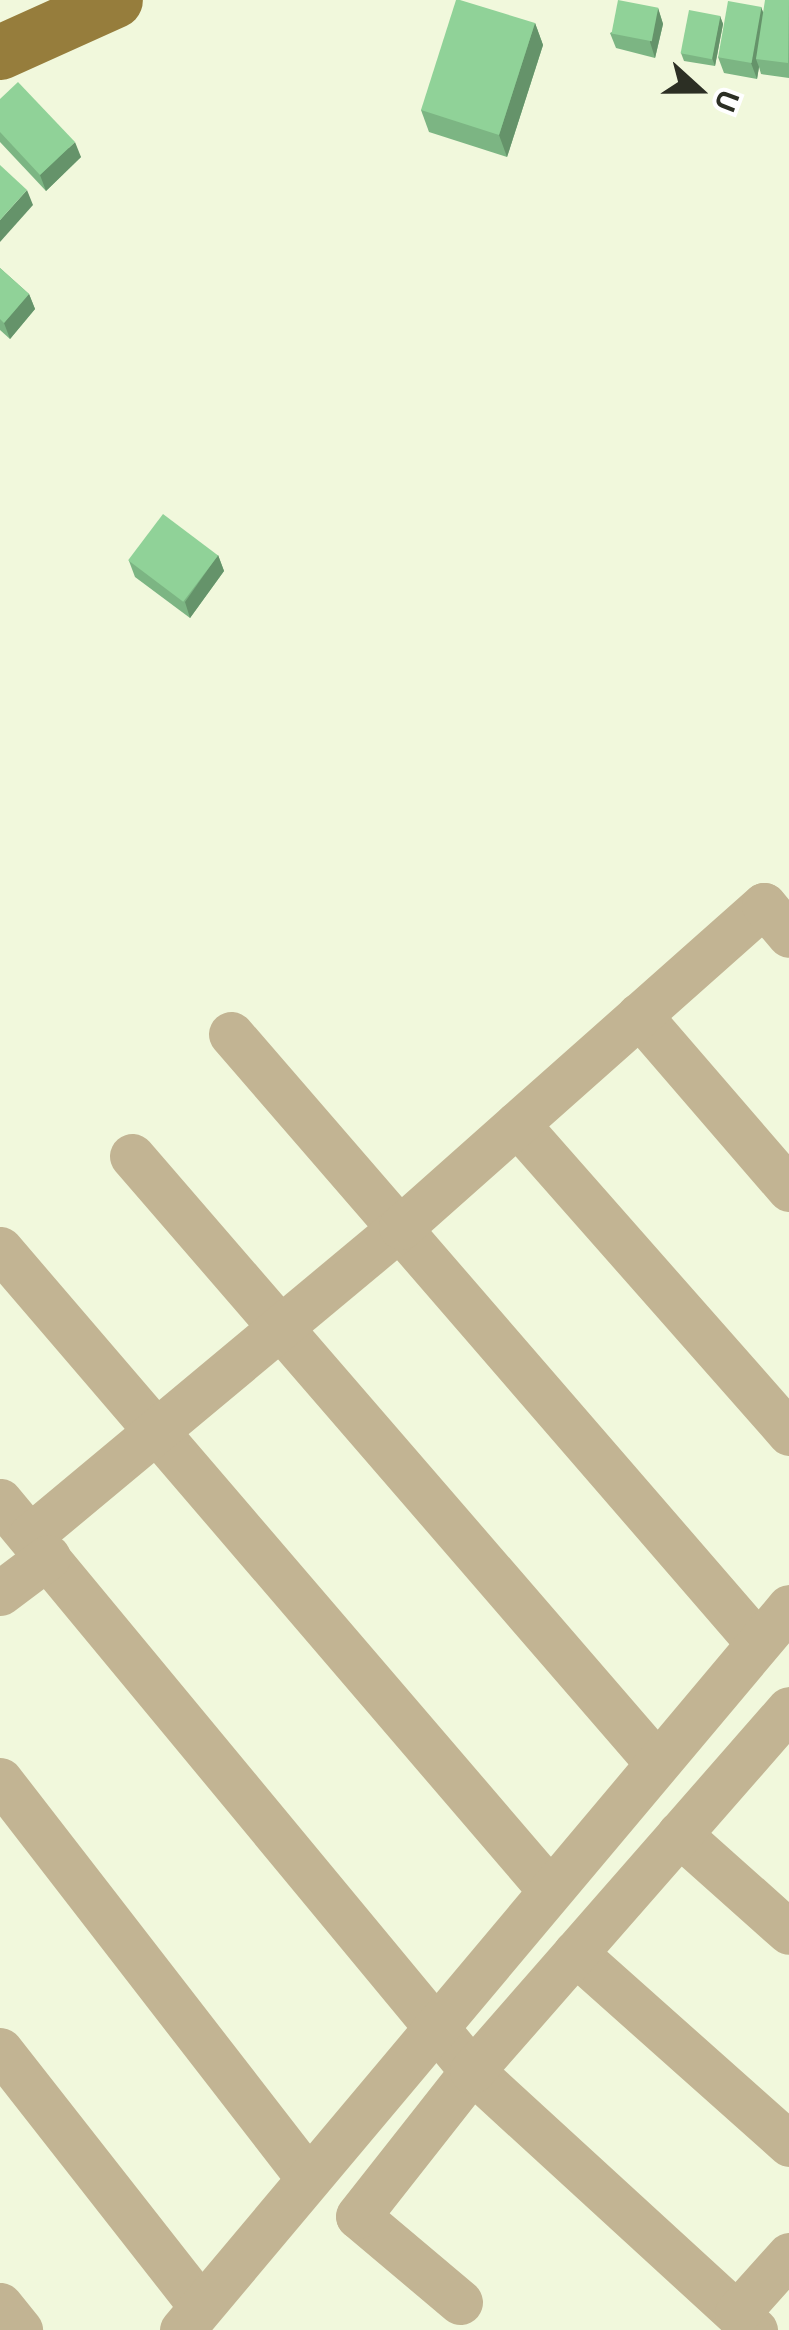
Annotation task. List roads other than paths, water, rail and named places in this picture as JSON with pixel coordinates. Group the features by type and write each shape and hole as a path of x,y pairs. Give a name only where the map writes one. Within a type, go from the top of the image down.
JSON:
{"main road":[{"path":"0,52 115,0"}],"street":[{"path":"0,1593 39,1547 159,1428 401,1227 640,1015 781,908"},
{"path":"640,1015 789,1190"},
{"path":"231,1034 758,1644"},
{"path":"517,1124 789,1432"},
{"path":"132,1156 656,1762"},
{"path":"0,1249 159,1428 548,1888"},
{"path":"0,1501 436,2022 472,2071 746,2321 789,2254"},
{"path":"0,2050 192,2318 548,1888 789,1608"},
{"path":"460,2302 358,2216 472,2071 788,1712"},
{"path":"0,1780 308,2178"},
{"path":"679,1834 789,1932"},
{"path":"575,1953 789,2144"},
{"path":"0,2305 20,2330"}]}
